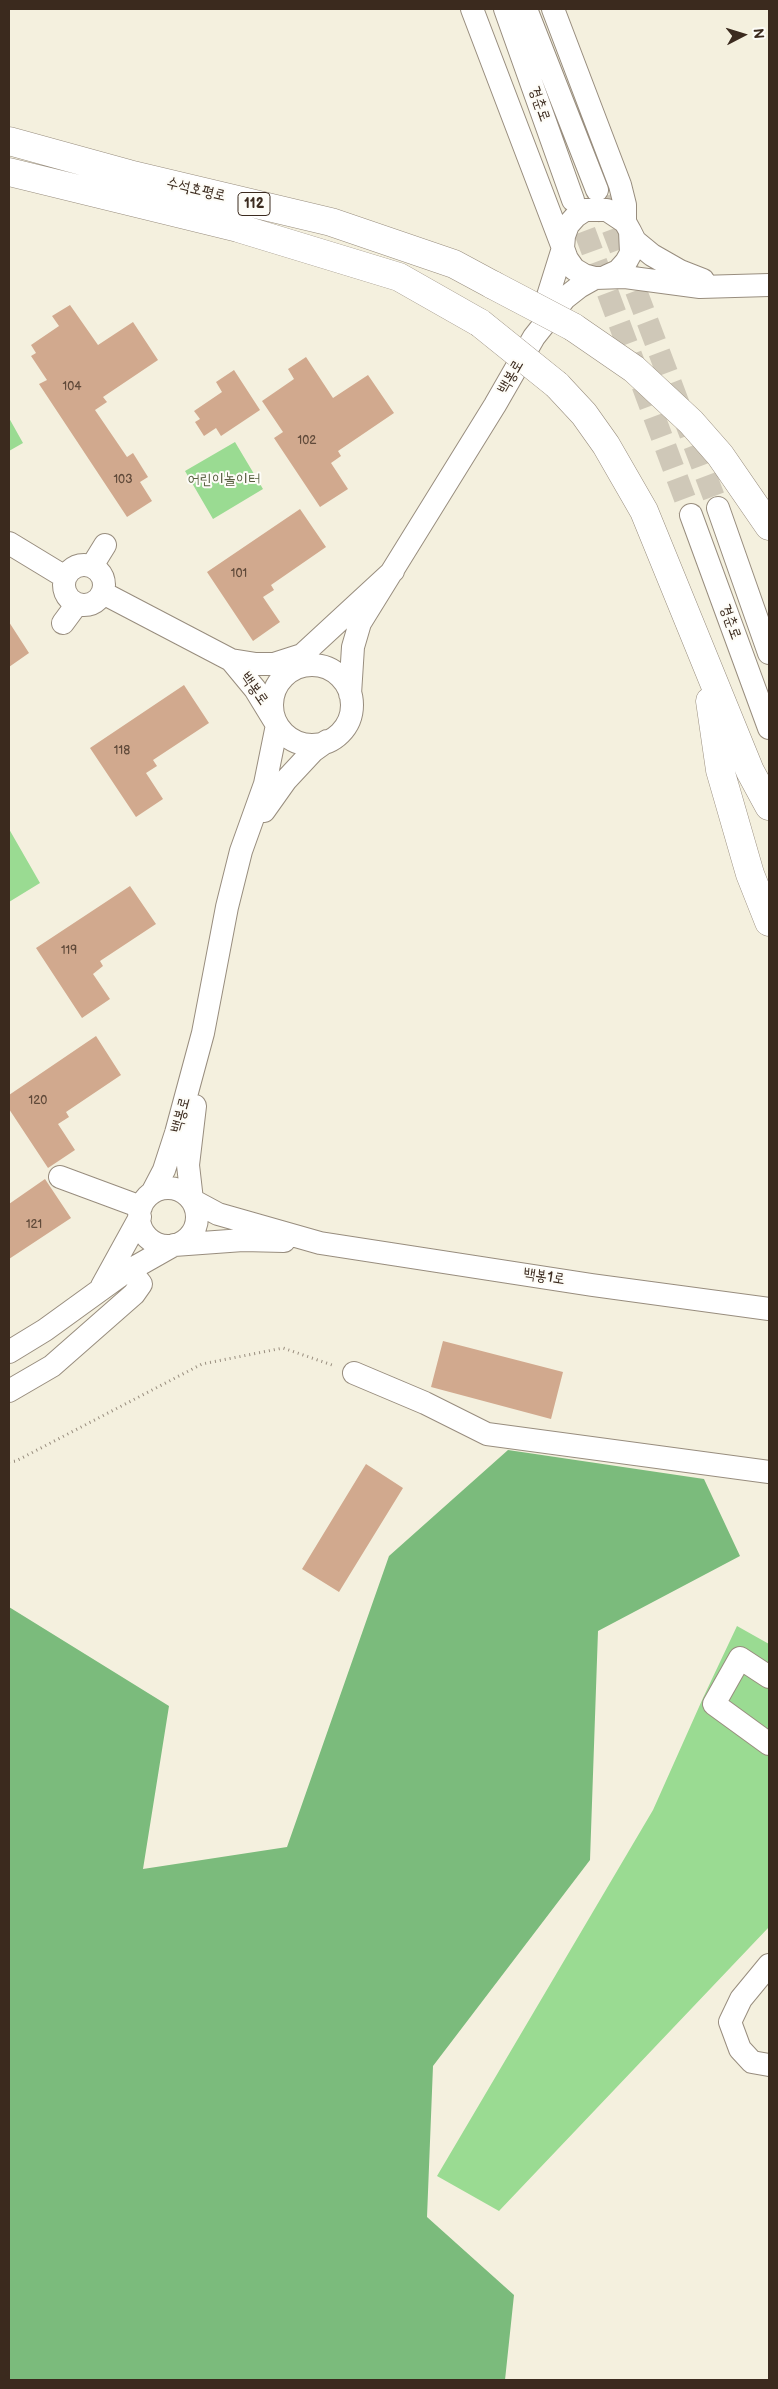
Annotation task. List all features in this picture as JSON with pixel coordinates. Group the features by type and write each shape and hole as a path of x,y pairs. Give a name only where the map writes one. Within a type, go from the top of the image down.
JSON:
{"highway":[{"name":"수석호평로","path":"9,141 130,174 330,222 454,264 573,327 634,369 691,422 720,455 769,526"},
{"name":"수석호평로","path":"9,172 238,228 399,277 480,323 557,386 584,414 606,444 644,511 703,657"},
{"path":"703,657 750,772 769,806"},
{"path":"703,657 720,770 750,874 769,922"}],"street":[{"path":"472,9 567,259 574,269 584,275 700,287 769,285"},
{"name":"경춘로","path":"505,9 572,200"},
{"name":"경춘로","path":"526,9 597,190"},
{"path":"553,9 620,185 625,205 631,247 626,262 618,271 601,277"},
{"path":"563,248 564,236 568,225 576,216 586,210 607,210 627,226 641,247 663,262 680,271 728,287"},
{"name":"백봉로","path":"534,337 552,288 563,248"},
{"name":"백봉로","path":"350,694 353,647 360,623 534,337 565,298 579,287 601,277"},
{"name":"경춘로","path":"718,508 769,653"},
{"name":"경춘로","path":"691,515 769,728"},
{"path":"9,543 65,577"},
{"path":"92,566 105,545"},
{"path":"84,564 92,566 103,577 105,585 103,593 92,604 77,604 65,593 65,577 76,566 84,564"},
{"name":"백봉로","path":"231,660 256,664 274,664 302,655 393,571"},
{"name":"백봉로","path":"307,665 328,645 351,613 393,571"},
{"path":"103,593 231,660"},
{"path":"63,622 77,604"},
{"name":"백봉로","path":"192,1200 188,1165 203,1033 227,907 241,851 265,784 278,725 255,689 231,660"},
{"path":"307,665 321,666 334,671 344,681 350,694 352,707 349,720 342,730 327,741 308,745 296,742 286,735 278,725 273,713 272,701 275,688 283,677 294,669 307,665"},
{"name":"백봉로","path":"241,851 280,787 313,751 327,741"},
{"name":"백봉로","path":"100,1291 169,1156 203,1033"},
{"path":"60,1177 144,1206"},
{"path":"160,1189 177,1189 192,1200 197,1217 195,1227 183,1242 174,1245 154,1242 142,1227 144,1206 160,1189"},
{"name":"백봉1로","path":"192,1200 201,1207 218,1214 320,1243"},
{"name":"백봉1로","path":"174,1245 243,1240 320,1243 592,1285 769,1309"},
{"name":"백봉로","path":"9,1352 45,1330 121,1275 174,1245"},
{"path":"9,1391 52,1366 134,1294 141,1284 131,1271"},
{"path":"354,1373 425,1403 488,1434 769,1472"},
{"path":"769,1677 740,1658 714,1704 769,1744"},
{"path":"769,1965 741,1999 730,2022 740,2049 752,2062 769,2065"}],"path":[{"path":"9,1462 16,1461 202,1364 283,1348 354,1373"}],"green space":[{"path":"9,418 23,443 9,451"},
{"name":"어린이놀이터","path":"235,442 263,489 213,519 185,471"},
{"path":"9,829 40,883 9,902"},
{"path":"508,1450 704,1479 740,1556 598,1631 590,1860 433,2066 427,2217 514,2295 505,2380 9,2380 9,1607 169,1706 143,1869 287,1847 389,1556"},
{"path":"737,1626 769,1644 769,1927 499,2211 437,2176 653,1810"}],"building":[{"path":"70,305 98,345 133,322 158,360 103,397 107,402 95,410 127,457 133,453 148,477 140,482 152,501 127,517 39,384 47,380 31,356 36,353 31,345 59,326 52,316"},
{"path":"306,357 333,398 368,375 394,413 338,451 341,456 331,463 348,489 320,507 274,438 283,432 262,401 294,379 288,369"},
{"path":"234,370 260,410 221,436 216,428 204,436 195,422 200,419 194,411 222,392 216,382"},
{"path":"300,509 326,547 271,585 274,590 263,597 280,622 253,641 207,572"},
{"path":"9,622 29,653 9,667"},
{"path":"184,685 209,723 153,760 157,766 146,773 163,799 136,817 90,748"},
{"path":"130,886 156,924 100,961 103,966 93,974 110,999 82,1018 36,948"},
{"path":"96,1036 121,1075 66,1112 69,1117 58,1124 75,1150 48,1168 9,1109 9,1095"},
{"path":"45,1179 71,1218 9,1259 9,1204"},
{"path":"443,1341 563,1372 551,1419 431,1387"},
{"path":"366,1464 403,1488 339,1592 302,1569"}],"tunnel":[{"path":"601,198 718,508"},
{"path":"573,200 691,515"}]}
